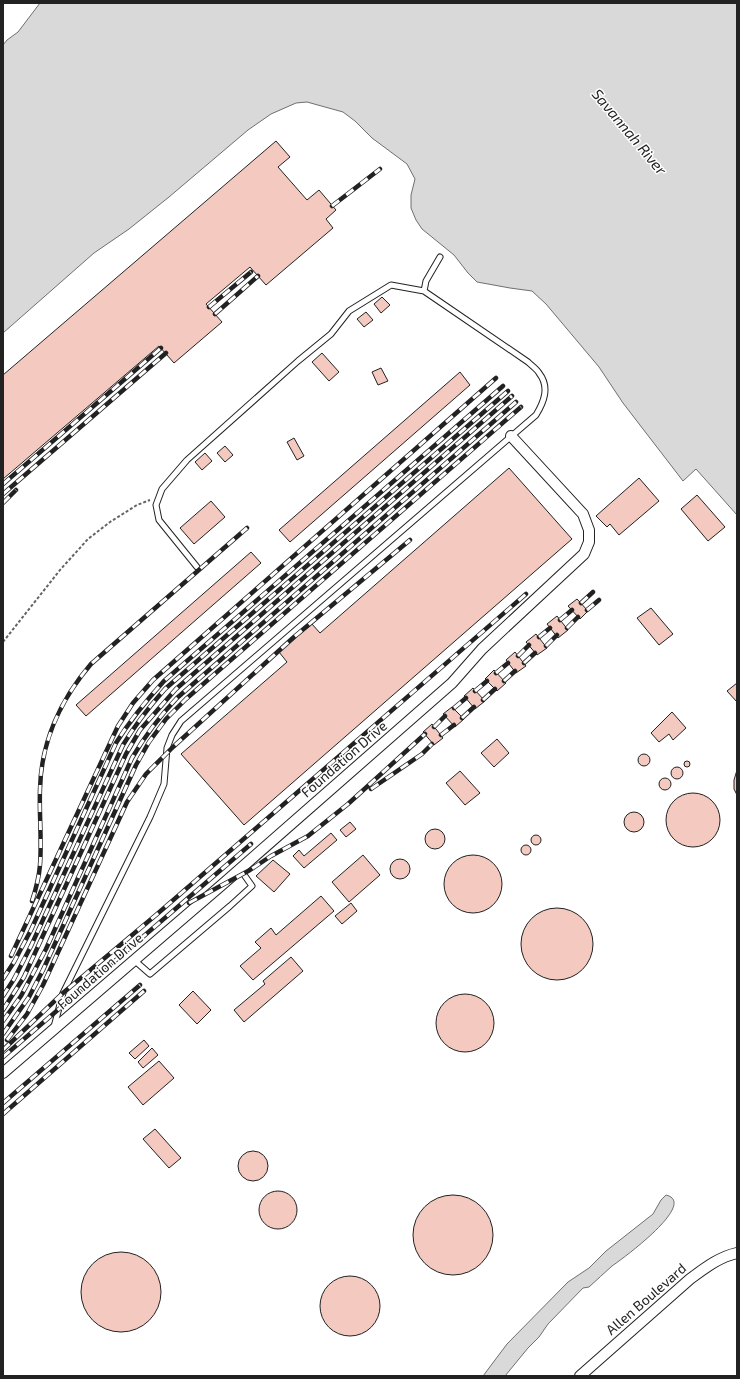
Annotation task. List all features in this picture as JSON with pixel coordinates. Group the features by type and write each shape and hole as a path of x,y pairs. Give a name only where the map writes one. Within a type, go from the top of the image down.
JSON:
{"street":[{"name":"Foundation Drive","path":"3,1073 240,869 452,683 482,650 584,554 589,542 589,530 583,514 511,436"},
{"name":"Allen Boulevard","path":"580,1376 690,1279 709,1265 728,1255 737,1253"}],"lane":[{"path":"424,291 426,281 440,256"},
{"path":"54,1028 63,993 150,817 164,784 167,748 172,735 181,721 536,415 543,404 545,393 544,383 539,373 528,362 424,291 391,285 349,311 331,334 298,361 187,460 162,488 156,505 159,520 197,567"},
{"path":"134,960 150,974 230,906 252,886 240,869"}],"path":[{"path":"3,642 60,570 88,539 110,522 137,505 160,495"}],"water":[{"name":"Savannah River","path":"40,3 737,3 737,515 696,469 683,481 623,403 599,367 546,304 532,291 477,282 454,255 422,229 411,208 411,195 415,179 407,164 372,138 355,121 343,112 307,102 296,103 271,114 248,130 129,229 94,253 3,333 3,45 18,32"},
{"path":"666,1195 674,1200 673,1209 655,1231 589,1287 583,1288 548,1324 539,1337 505,1376 483,1376 507,1344 568,1282 589,1268 606,1251 653,1214 661,1200"}],"building":[{"path":"276,141 290,157 278,167 307,200 319,190 336,210 326,219 333,228 266,285 250,267 206,304 222,322 174,363 159,346 3,479 3,375"},
{"path":"382,297 390,305 381,313 374,304"},
{"path":"366,312 373,320 364,327 357,319"},
{"path":"322,353 339,372 329,381 312,362"},
{"path":"381,368 388,381 378,385 372,372"},
{"path":"460,372 470,385 290,542 279,530"},
{"path":"294,438 304,456 297,460 287,442"},
{"path":"225,446 233,455 225,462 217,453"},
{"path":"205,453 212,461 202,470 195,462"},
{"path":"509,468 572,539 244,825 181,754 287,662 279,652 312,624 320,633"},
{"path":"639,478 659,501 619,535 610,524 607,527 596,516"},
{"path":"697,495 725,527 708,541 681,509"},
{"path":"211,501 225,517 194,544 180,528"},
{"path":"251,552 261,563 86,716 76,705"},
{"path":"577,599 588,611 580,619 568,606"},
{"path":"651,608 673,634 659,645 637,618"},
{"path":"557,616 568,630 558,638 547,624"},
{"path":"536,634 547,648 537,655 526,642"},
{"path":"515,652 526,666 516,673 506,660"},
{"path":"494,670 506,683 497,691 485,679"},
{"path":"737,683 737,702 727,691"},
{"path":"473,688 485,701 475,709 464,696"},
{"path":"452,707 464,719 455,727 443,714"},
{"path":"672,712 686,728 673,740 669,734 659,742 651,733"},
{"path":"432,724 443,738 434,745 423,732"},
{"path":"497,739 509,753 494,767 481,753"},
{"path":"644,754 648,756 650,760 648,764 644,766 640,764 638,760 640,756"},
{"path":"687,761 690,764 687,767 684,764"},
{"path":"677,767 681,769 683,773 681,777 677,779 673,777 671,773 673,769"},
{"path":"737,770 737,795 734,789 734,780"},
{"path":"460,771 480,793 465,805 446,783"},
{"path":"665,778 669,780 671,784 669,788 665,790 661,788 659,784 661,780"},
{"path":"693,793 703,795 712,801 718,810 720,820 718,830 712,839 703,845 693,847 683,845 674,839 668,830 666,820 668,810 674,801 683,795"},
{"path":"634,812 641,815 644,822 641,829 634,832 627,829 624,822 627,815"},
{"path":"350,822 356,829 346,837 340,830"},
{"path":"435,829 442,832 445,839 442,846 435,849 428,846 425,839 428,832"},
{"path":"331,833 337,840 304,868 293,856 299,850 304,856"},
{"path":"534,835 538,835 540,836 540,844 534,845 531,842 531,838"},
{"path":"524,845 528,845 530,846 530,854 524,855 521,852 521,848"},
{"path":"363,855 380,875 349,902 332,882"},
{"path":"473,855 484,857 494,863 500,873 502,884 500,895 494,905 484,911 473,913 462,911 452,905 446,895 444,884 446,873 452,863 462,857"},
{"path":"396,859 404,859 410,865 410,873 404,879 396,879 390,873 390,865"},
{"path":"273,860 290,874 274,892 256,876"},
{"path":"321,896 334,911 253,980 240,966 261,948 255,942 271,928 276,935"},
{"path":"351,903 357,911 342,924 335,916"},
{"path":"557,908 571,911 583,918 590,930 593,944 590,958 583,970 571,977 557,980 543,977 531,970 524,958 521,944 524,930 531,918 543,911"},
{"path":"291,957 303,971 244,1022 234,1010 265,984 263,981"},
{"path":"193,991 211,1010 197,1024 179,1005"},
{"path":"465,994 476,996 486,1002 492,1012 494,1023 492,1034 486,1044 476,1050 465,1052 454,1050 444,1044 438,1034 436,1023 438,1012 444,1002 454,996"},
{"path":"144,1040 149,1046 135,1059 129,1053"},
{"path":"152,1048 158,1055 143,1068 138,1062"},
{"path":"159,1061 174,1078 143,1105 128,1087"},
{"path":"155,1129 181,1158 169,1168 143,1139"},
{"path":"253,1151 264,1155 268,1166 264,1177 253,1181 242,1177 238,1166 242,1155"},
{"path":"274,1191 282,1191 292,1196 296,1203 296,1217 292,1224 282,1229 274,1229 264,1224 262,1221 259,1214 259,1206 264,1196 267,1194"},
{"path":"453,1195 468,1198 481,1207 490,1220 493,1235 490,1250 481,1263 468,1272 453,1275 438,1272 425,1263 416,1250 413,1235 416,1220 425,1207 438,1198"},
{"path":"121,1252 136,1255 149,1264 158,1277 161,1292 158,1307 149,1320 136,1329 121,1332 106,1329 93,1320 84,1307 81,1292 84,1277 93,1264 106,1255"},
{"path":"350,1276 362,1278 375,1289 378,1294 380,1306 378,1318 367,1331 362,1334 350,1336 338,1334 325,1323 322,1318 320,1306 322,1294 333,1281 338,1278"}],"railway":[{"path":"332,206 380,169"},
{"path":"209,307 251,272"},
{"path":"215,314 258,276"},
{"path":"3,484 161,348"},
{"path":"3,494 166,353"},
{"path":"11,956 118,726 133,703 153,680 496,378"},
{"path":"3,979 31,930 116,743 133,718 151,696 164,681 503,386"},
{"path":"3,996 14,979 31,946 123,745 137,723 153,703 165,689 508,391"},
{"path":"3,1010 24,977 126,754 140,730 176,689 512,396"},
{"path":"3,1021 21,996 46,949 132,758 147,734 164,712 177,698 516,402"},
{"path":"3,1034 29,997 43,970 136,765 149,742 166,719 186,699 521,407"},
{"path":"3,503 16,490"},
{"path":"32,901 40,865 41,772 49,738 62,707 80,677 91,664 247,528"},
{"path":"7,1040 27,1014 43,985 127,802 146,774 173,747 294,637 410,540"},
{"path":"581,603 593,592"},
{"path":"3,1050 63,993 156,915 526,594"},
{"path":"587,610 599,600"},
{"path":"560,620 572,610"},
{"path":"567,628 578,617"},
{"path":"539,637 550,628"},
{"path":"546,646 557,635"},
{"path":"518,656 529,645"},
{"path":"524,663 535,653"},
{"path":"496,673 508,663"},
{"path":"504,681 515,671"},
{"path":"475,691 487,681"},
{"path":"483,700 495,689"},
{"path":"454,708 466,698"},
{"path":"462,718 474,707"},
{"path":"434,727 445,716"},
{"path":"441,735 454,725"},
{"path":"189,903 308,836 348,804 425,734"},
{"path":"371,789 422,754 432,744"},
{"path":"3,1057 251,844"},
{"path":"3,1103 140,985"},
{"path":"3,1114 144,991"}]}
